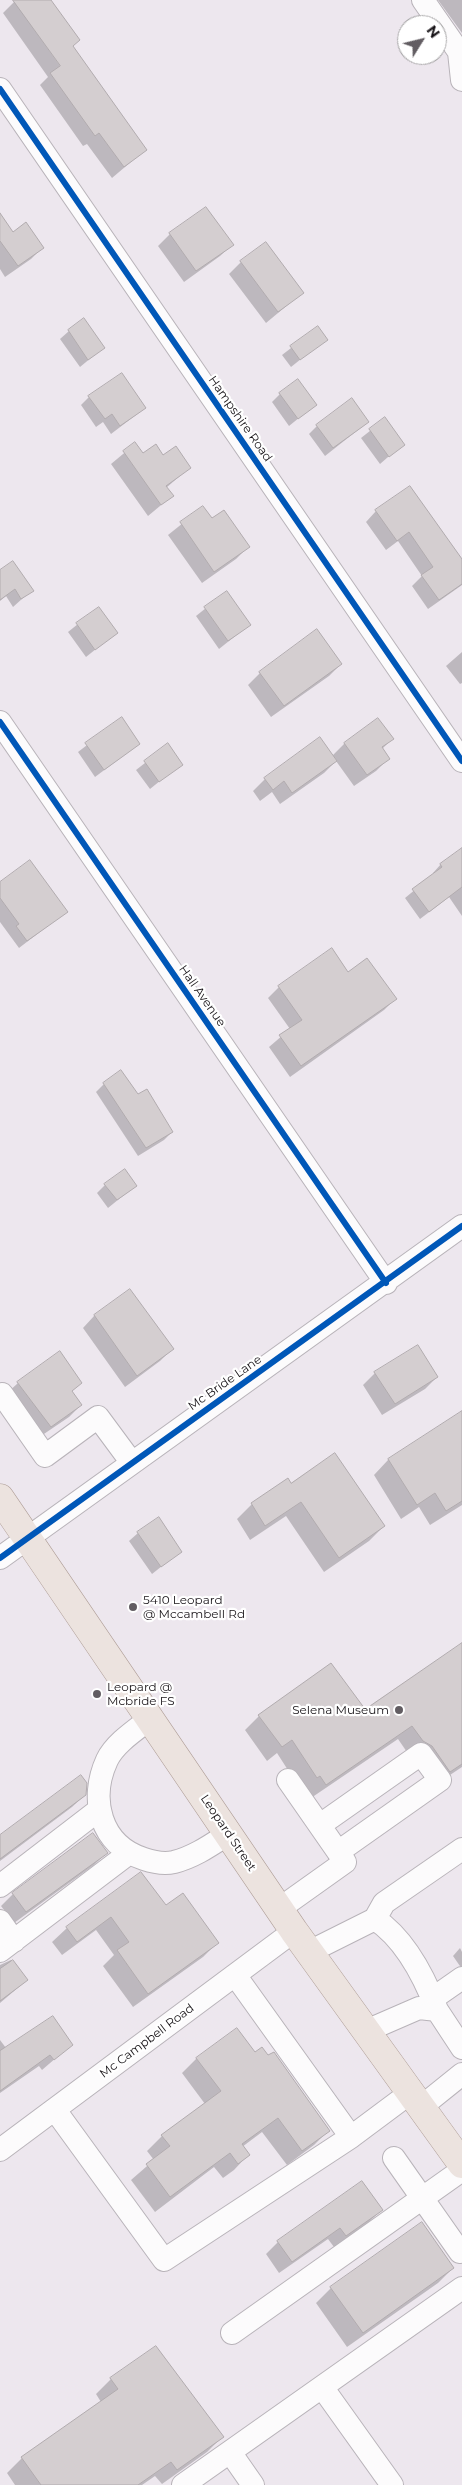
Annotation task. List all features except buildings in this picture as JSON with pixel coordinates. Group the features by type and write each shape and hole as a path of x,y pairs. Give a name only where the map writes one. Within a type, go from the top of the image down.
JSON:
{"main road":[{"name":"Leopard Street","path":"0,1498 151,1718 301,1942 462,2164"}],"street":[{"path":"423,0 459,52 462,80"},
{"name":"Hampshire Road","path":"0,89 462,761"},
{"name":"Hall Avenue","path":"0,722 386,1283"},
{"name":"Mc Bride Lane","path":"0,1558 386,1283 462,1226"},
{"path":"0,1395 2,1394 45,1456 98,1417 132,1463"},
{"path":"151,1718 124,1740 108,1758 98,1789 100,1809 105,1825 115,1841 128,1854 152,1862 173,1862 196,1854 228,1834"},
{"path":"320,1825 421,1754 440,1780 338,1852"},
{"path":"279,1909 345,1862 288,1780"},
{"path":"0,1886 100,1809"},
{"path":"462,1849 384,1903 375,1919 400,1942 462,2048"},
{"path":"0,1921 7,1946 128,1854"},
{"name":"Mc Campbell Road","path":"0,2150 234,1976 301,1942 375,1919"},
{"path":"234,1976 351,2137"},
{"path":"366,2031 419,2008 435,2004 462,1978"},
{"path":"55,2110 164,2260 351,2137 462,2074"},
{"path":"394,2158 460,2252"},
{"path":"232,2333 462,2170"},
{"path":"183,2485 462,2288"},
{"path":"322,2387 392,2485"},
{"path":"230,2452 253,2485"}],"cycle path":[{"path":"0,89 462,761"},
{"path":"0,722 386,1283"},
{"path":"0,1558 462,1226"}],"place":[{"name":"5410 Leopard @ Mccambell Rd","path":"133,1607"},
{"name":"Leopard @ Mcbride FS","path":"97,1694"},
{"name":"Selena Museum","path":"399,1710"}]}
